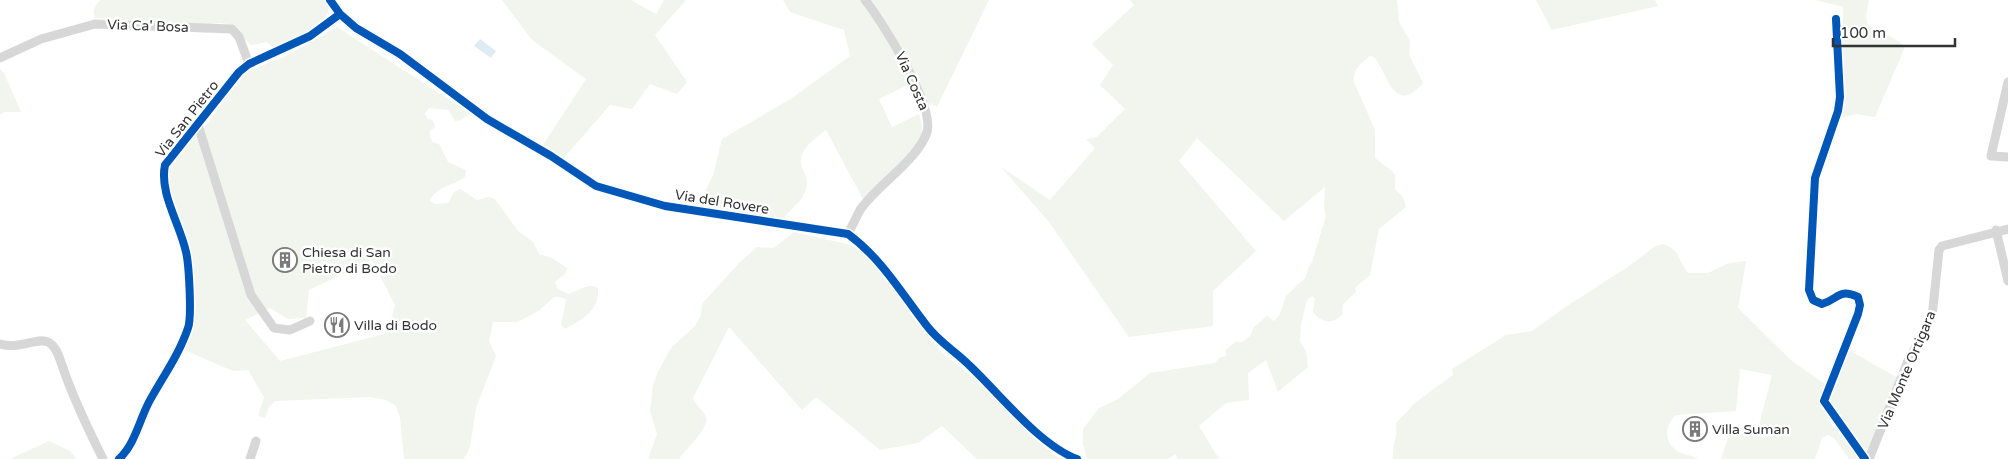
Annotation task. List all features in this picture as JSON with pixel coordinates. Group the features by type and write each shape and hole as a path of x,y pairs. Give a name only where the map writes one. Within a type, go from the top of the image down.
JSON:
{"street":[{"name":"Via del Rovere","path":"330,0 340,14 356,28 400,54 487,119 551,156 596,186 623,196 674,208 848,234 864,245 878,261 942,343 967,362 1043,437 1062,453 1077,459"},
{"name":"Via Costa","path":"848,234 861,210 918,147 927,132 928,116 898,47 865,0"},
{"name":"Via San Pietro","path":"119,459 133,441 148,405 173,361 189,327 187,254 163,176 165,165 239,72 249,64 310,36 340,14"},
{"path":"1836,20 1840,97 1838,111 1815,178 1809,290 1813,300 1822,304 1832,301 1841,293 1848,292 1858,297 1860,305 1858,314 1824,402 1864,459"},
{"name":"Via Ca' Bosa","path":"0,58 41,39 77,28 118,24 232,29 239,36 249,64"},
{"path":"2008,82 1991,156 2008,157"},
{"name":"Via San Pietro","path":"198,125 251,295 274,328 290,330 310,321"},
{"name":"Via Monte Ortigara","path":"1870,459 1908,360 1932,317 1939,250 1942,246 1996,230 2008,229"},
{"path":"1996,230 2008,281"},
{"path":"0,344 12,347 41,340 49,342 55,349 72,394 103,459"},
{"path":"250,459 256,441"}],"shaded area":[{"path":"100,0 327,0 330,6 327,14 316,28 278,52 267,42 251,45 229,24 219,23 190,26 95,18 94,8"},
{"path":"502,0 631,0 656,14 664,0 686,0 655,35 687,82 677,94 650,84 632,109 610,105 562,160 541,148 586,79 532,40"},
{"path":"783,0 989,0 937,107 931,103 926,107 914,82 879,99 892,127 919,114 922,127 922,141 916,153 863,199 826,130 811,142 803,152 801,164 807,183 806,189 803,196 787,214 783,222 696,211 713,175 722,139 792,98 850,56 844,30 790,12"},
{"path":"1130,0 1397,0 1399,22 1410,41 1409,55 1423,83 1405,96 1398,94 1387,80 1379,63 1374,57 1370,56 1356,70 1354,82 1375,130 1375,158 1395,175 1395,189 1403,197 1406,207 1379,229 1370,275 1355,288 1356,292 1343,304 1342,315 1331,321 1320,319 1313,312 1315,299 1312,296 1307,300 1301,324 1300,341 1306,351 1308,367 1278,392 1266,360 1248,373 1249,400 1226,403 1199,426 1219,459 1178,459 1175,454 1168,459 1087,459 1083,444 1083,429 1099,408 1118,399 1150,373 1215,363 1219,358 1226,356 1226,350 1235,342 1242,342 1250,336 1254,327 1267,316 1274,321 1279,316 1286,296 1306,277 1312,262 1326,216 1324,207 1325,187 1284,221 1197,138 1179,161 1256,251 1213,291 1213,326 1129,337 1049,222 1001,167 1050,200 1095,148 1086,139 1097,137 1125,109 1100,85 1113,65 1092,44 1134,5"},
{"path":"1536,0 1655,0 1658,6 1552,30"},
{"path":"1815,0 1869,0 1866,15 1867,24 1905,47 1875,117 1856,114 1840,118 1843,7"},
{"path":"337,27 470,113 461,120 455,121 448,110 429,108 425,113 427,118 433,121 435,127 430,131 430,138 433,142 439,144 448,162 466,170 465,177 436,192 430,201 435,204 448,203 454,192 460,189 477,200 489,197 495,199 518,231 533,242 539,254 552,258 567,268 565,274 555,282 557,288 568,294 587,286 598,288 596,302 589,313 565,329 561,325 566,300 561,297 554,297 540,310 518,322 493,322 489,341 496,356 476,408 470,447 464,459 404,459 400,417 395,405 386,400 370,397 275,401 269,407 265,418 258,416 264,397 248,370 233,371 182,349 192,328 188,250 165,183 172,160 206,126 225,98 248,71 284,57","holes":["372,260 395,305 388,333 280,361 245,320 270,308 288,319 306,318 309,290"]},
{"path":"480,39 496,51 491,58 474,46"},
{"path":"0,69 4,73 21,112 4,112 0,115"},
{"path":"794,232 851,245 870,259 941,352 999,398 1035,438 1054,455 1062,459 977,459 942,426 918,443 880,450 816,397 802,410 729,327 693,398 706,417 705,426 679,459 648,459 657,434 650,411 653,385 671,348 695,326 701,315 702,304 739,263 757,247 774,248"},
{"path":"1662,244 1676,252 1688,273 1708,273 1729,263 1746,261 1738,308 1792,361 1831,388 1849,350 1901,380 1874,449 1858,447 1834,412 1827,419 1860,459 1849,459 1834,438 1828,435 1822,438 1815,459 1721,459 1728,438 1758,429 1772,375 1740,369 1736,411 1676,415 1669,424 1667,434 1670,444 1679,452 1698,459 1393,459 1396,423 1416,402 1453,375 1452,369 1506,335 1532,331 1654,247"},
{"path":"49,441 70,451 77,459 10,459"}],"cycle path":[{"path":"330,0 340,14 356,28 400,54 487,119 551,156 596,186 665,206 848,234 871,254 891,277 937,337 969,365 1034,430 1048,442 1077,459"},
{"path":"119,459 133,439 149,402 180,348 189,322 190,291 187,258 167,197 164,176 165,165 239,72 249,64 310,36 340,14"},
{"path":"1836,19 1840,97 1838,111 1815,178 1809,290 1813,300 1822,304 1842,294 1858,297 1860,305 1858,314 1824,401 1865,459"}],"place":[{"name":"Chiesa di San Pietro di Bodo","path":"285,260"},
{"name":"Villa di Bodo","path":"337,325"},
{"name":"Villa Suman","path":"1695,429"}]}
